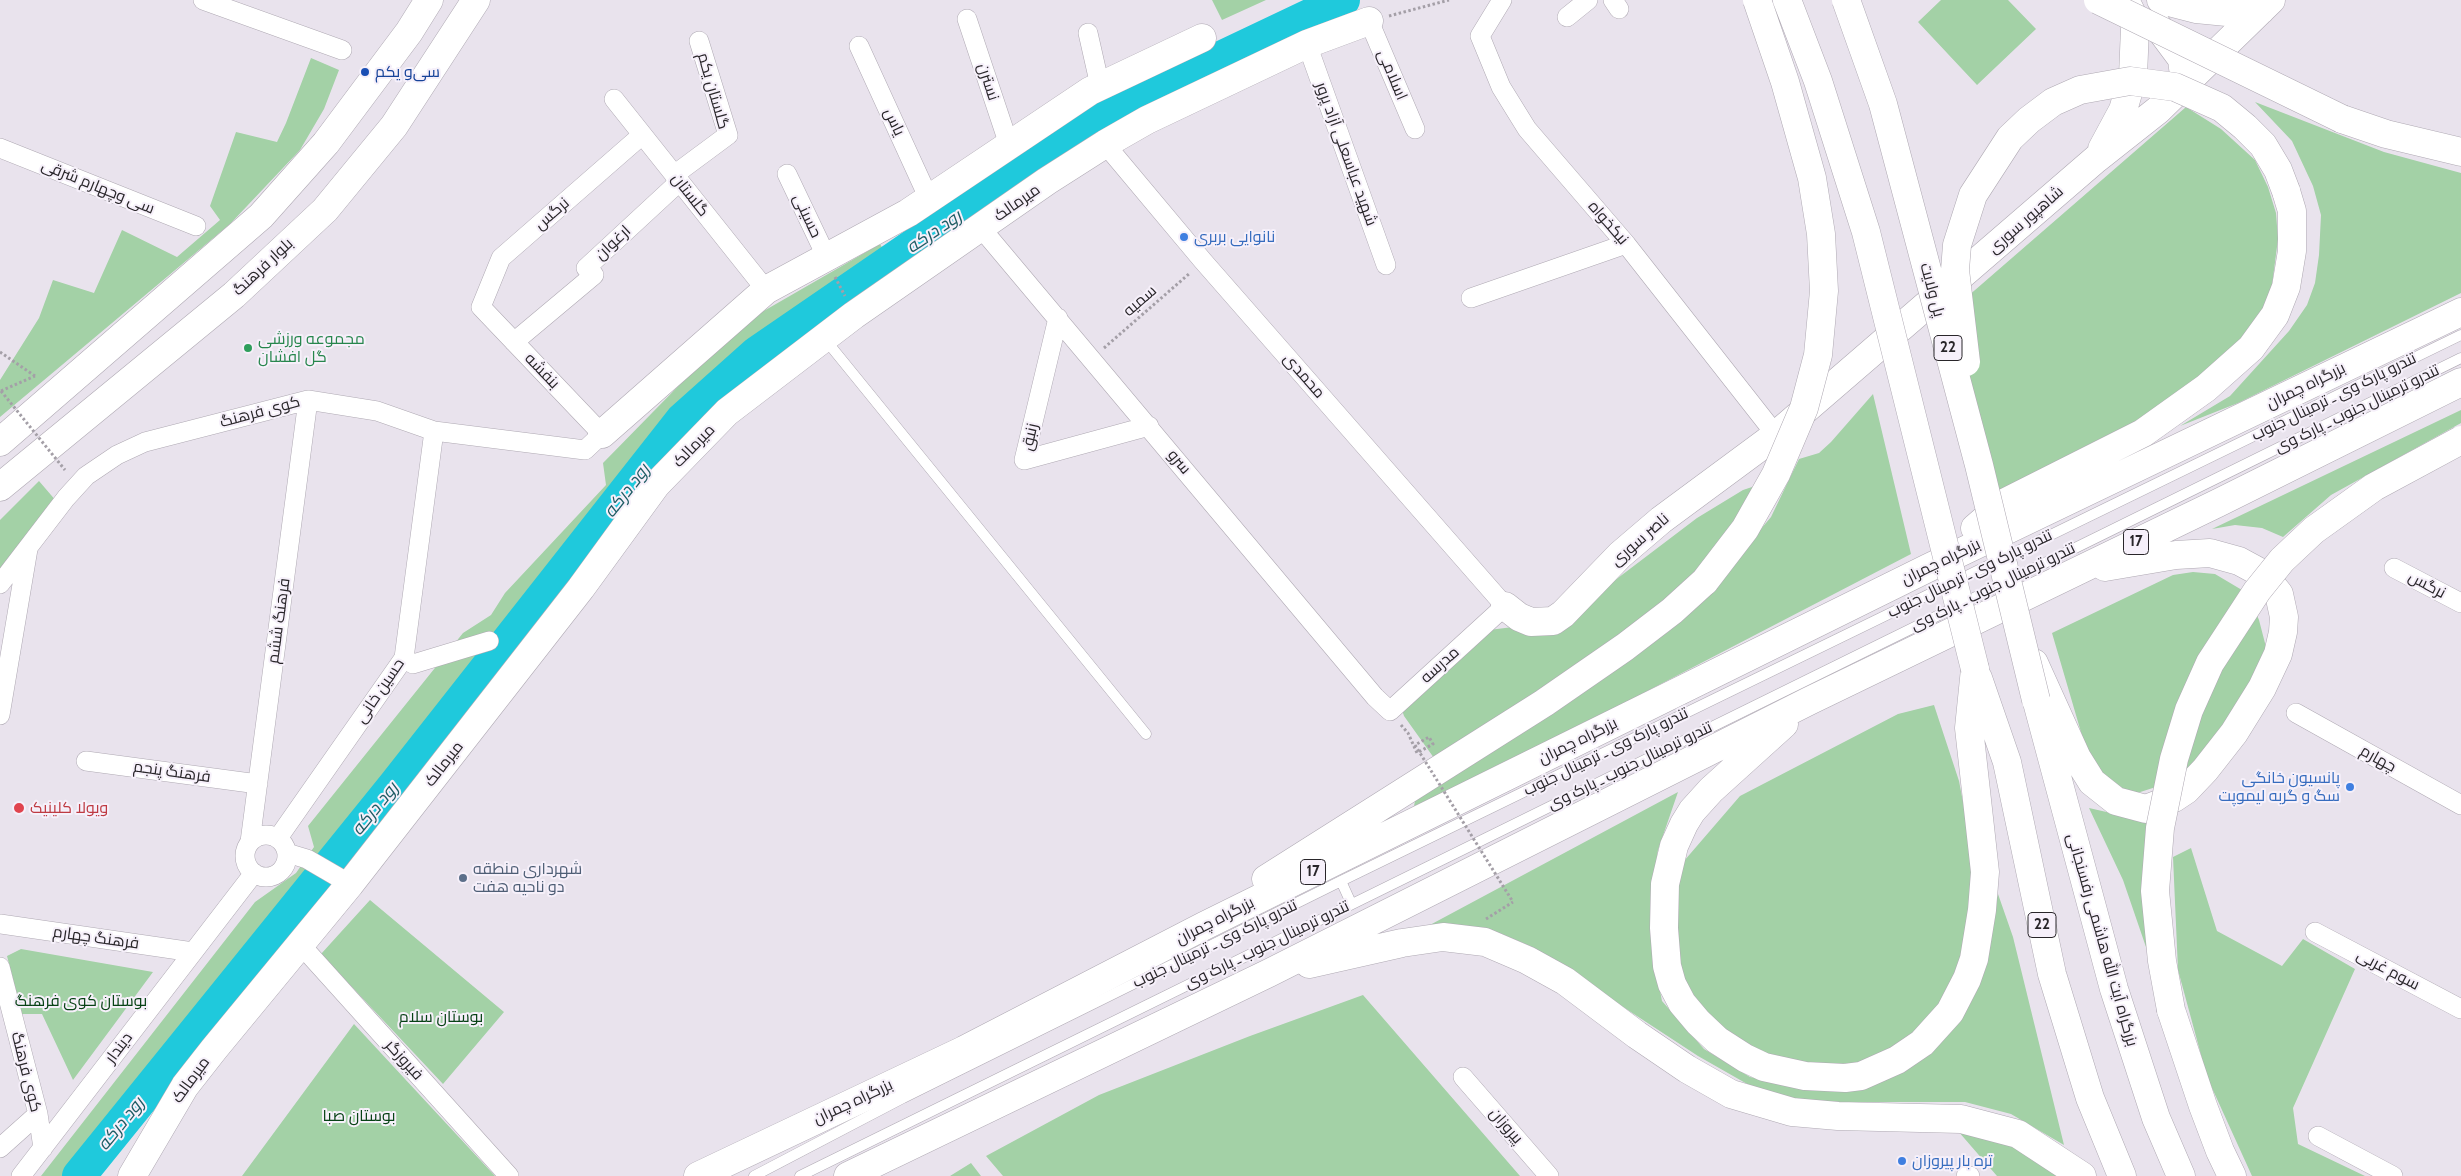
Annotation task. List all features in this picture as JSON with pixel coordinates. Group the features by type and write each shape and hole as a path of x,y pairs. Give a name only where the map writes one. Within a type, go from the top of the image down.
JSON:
{"main road":[{"path":"0,442 261,216 326,143 409,32 430,0"},
{"name":"بلوار فرهنگ","path":"0,487 234,295 326,210 394,126 476,0"},
{"path":"1204,926 1248,890 1544,703 1617,653 1672,611 1705,581 1745,528 1776,474 1804,408 1818,355 1824,291 1820,234 1812,178 1785,82 1757,0"},
{"name":"22","path":"1787,0 1818,81 1866,232 1976,669 2007,762 2052,974 2090,1098 2122,1176"},
{"name":"پل ولایت","path":"1846,0 1883,104 1979,465 2036,700"},
{"path":"2098,0 2342,118 2386,134 2461,152"},
{"path":"2124,0 2132,14 2135,28 2136,46 2130,92 2131,104 2137,112 2146,113 2158,110"},
{"path":"2134,0 2182,60 2185,84"},
{"path":"2161,0 2196,9 2228,12 2261,3"},
{"name":"شاهپور سوری","path":"1776,435 2096,159 2158,110 2261,3"},
{"name":"میرمالک","path":"132,1176 185,1086 300,944 342,879 574,596 656,484 727,412 824,337 1105,144 1147,120 1307,44 1369,21"},
{"path":"602,434 766,290 908,213 1100,86 1202,38"},
{"path":"1928,568 2004,503 2144,433 2206,388 2251,348 2275,315 2286,287 2292,251 2292,211 2278,170 2263,145 2246,127 2222,108 2175,87 2130,81 2080,90 2053,102 2029,120 2010,138 1987,171 1973,195 1957,245 1955,270 1979,465"},
{"path":"2096,159 2130,92"},
{"name":"بزرگراه چمران","path":"698,1176 964,1050 1204,926 1928,568 2461,312"},
{"name":"17","path":"848,1176 1268,973 1810,701 2461,382"},
{"name":"ناصر سوری","path":"1505,606 1519,617 1531,622 1553,621 1563,614 1620,555 1661,520 1776,435"},
{"path":"2232,1176 2220,1151 2200,1098 2171,1010 2162,961 2155,891 2160,828 2174,759 2189,710 2210,663 2257,591 2282,560 2314,530 2374,487 2461,440"},
{"path":"2019,629 2076,758 2092,782 2104,793 2116,801 2146,809 2174,798 2199,777 2234,733 2262,688 2278,654 2284,632 2284,617 2279,594 2263,574 2238,561 2210,553 2176,555 2074,572"},
{"path":"1810,701 1711,790 1692,811 1684,824 1674,846 1665,884 1665,947 1667,966 1672,984 1682,1003 1698,1022 1724,1045 1758,1064 1784,1072 1845,1078 1861,1076 1911,1053 1950,1012 1972,966 1982,910 1985,872 1969,728 1976,669"},
{"name":"بزرگراه آیت الله هاشمی رفسنجانی","path":"2036,700 2114,989 2156,1118 2181,1176"},
{"path":"1268,973 1402,943 1443,937 1485,942 1527,960 1566,981 1637,1035 1687,1069 1730,1094 1792,1112 1838,1116 1961,1119 2018,1134 2082,1176"}],"street":[{"path":"204,0 342,50"},
{"name":"نیکخواه","path":"1502,0 1480,36 1502,87 1527,129 1626,244 1776,435"},
{"path":"1567,17 1588,0"},
{"name":"نسترن","path":"967,19 1009,146"},
{"name":"اسلامی","path":"1369,21 1415,129"},
{"path":"1088,33 1100,86"},
{"name":"گلستان یکم","path":"677,178 728,135 699,41"},
{"name":"شهید عباسعلی آزاد پرور","path":"1307,44 1386,265"},
{"name":"یاس","path":"859,46 930,199"},
{"name":"گلستان","path":"614,99 766,290"},
{"name":"نرگس","path":"481,307 501,258 642,135"},
{"name":"محمدی","path":"1105,144 1204,261 1505,606"},
{"name":"سی وچهارم شرقی","path":"0,148 196,226"},
{"name":"حسینی","path":"787,174 826,258"},
{"name":"ارغوان","path":"514,342 594,275 586,268 677,178"},
{"name":"سرو","path":"981,228 1375,697 1390,711"},
{"path":"1471,298 1626,244"},
{"name":"بنفشه","path":"481,307 602,434"},
{"name":"زنبق","path":"1058,318 1024,460 1149,426"},
{"name":"کوی فرهنگ","path":"0,584 29,545 86,476 117,455 145,442 308,400 377,411 434,431 585,450 602,434"},
{"name":"فرهنگ ششم","path":"250,842 308,400"},
{"name":"حسین خانی","path":"282,846 404,658 434,431"},
{"path":"0,716 29,545"},
{"name":"نرگس","path":"2394,568 2461,603"},
{"name":"مدرسه","path":"1390,711 1505,606"},
{"path":"404,658 413,664 489,641"},
{"name":"چهارم","path":"2296,713 2461,805"},
{"name":"فرهنگ پنجم","path":"86,760 258,784"},
{"path":"282,846 284,866 274,875 260,876 254,873 246,862 246,848 250,842 266,834 282,846 342,879"},
{"name":"دیندار","path":"21,1176 254,873"},
{"name":"فرهنگ چهارم","path":"0,924 193,952"},
{"name":"سوم غربی","path":"2315,932 2461,1009"},
{"name":"فیروزگر","path":"300,944 509,1176"},
{"name":"کوی فرهنگ","path":"0,967 38,1114 43,1148"},
{"name":"پیروزان","path":"1463,1077 1549,1176"},
{"path":"0,1148 38,1114"},
{"path":"2318,1136 2393,1176"}],"lane":[{"name":"تندرو پارک وی ـ ترمینال جنوب","path":"754,1176 903,1098 1341,881 2461,335"},
{"path":"824,337 1146,734"},
{"name":"تندرو ترمینال جنوب ـ پارک وی","path":"800,1176 2461,358"},
{"path":"1341,881 1352,903"}],"path":[{"path":"1369,21 1449,0"},
{"name":"سمیه","path":"1092,358 1204,261"},
{"path":"0,352 35,376 1,391 65,470"},
{"path":"1390,711 1408,733 1417,753 1432,744 1429,737 1415,745 1513,902 1485,919"}],"green space":[{"path":"1212,0 1266,0 1222,20"},
{"path":"1941,0 2008,0 2036,29 1977,85 1918,22"},
{"path":"311,58 339,70 324,109 300,150 230,224 0,417 0,380 39,318 53,280 94,293 122,230 177,257 220,220 210,206 236,132 277,142"},
{"path":"2255,102 2384,152 2461,173 2461,293 2238,403 2180,426 2230,396 2289,331 2307,305 2315,283 2319,255 2321,215 2313,186 2292,141"},
{"path":"2186,107 2221,129 2255,160 2268,187 2276,213 2278,239 2270,301 2225,372 2000,500 1952,310"},
{"path":"880,244 884,251 708,379 331,840 68,1176 41,1176 255,902 296,873 314,847 308,826 463,633 491,615 505,593 606,485 603,463 698,366 762,312"},
{"path":"1873,394 1911,554 1449,793 1414,806 1417,791 1668,632 1697,605 1771,517 1799,459 1819,453"},
{"path":"2461,410 2461,423 2331,495 2283,537 2262,528 2235,525 2212,529"},
{"path":"39,481 57,502 0,577 0,520"},
{"path":"1758,485 1719,547 1658,609 1532,696 1434,758 1404,716 1401,707 1489,630 1513,627 1610,584 1697,518 1743,490"},
{"path":"2193,572 2215,574 2247,593 2259,620 2266,647 2250,687 2190,776 2131,795 2106,783 2090,763 2052,633 2173,575"},
{"path":"1934,705 1959,781 1977,875 1964,963 1937,1015 1901,1050 1856,1069 1810,1067 1765,1055 1721,1027 1692,999 1674,947 1675,891 1684,861 1740,796 1898,714"},
{"path":"1678,792 1658,850 1651,894 1651,945 1662,1001 1704,1049 1750,1077 1816,1090 1864,1082 1978,978 1998,894 2013,937 2064,1145 2011,1114 1965,1102 1819,1102 1763,1093 1698,1056 1530,946 1497,932 1428,926"},
{"path":"2089,808 2124,816 2148,814 2159,985 2123,880"},
{"path":"2191,848 2217,931 2282,966 2303,939 2355,969 2293,1108 2298,1144 2365,1176 2252,1176 2207,1077 2178,970 2173,857"},
{"name":"بوستان سلام","path":"370,900 504,1012 443,1084 321,954"},
{"name":"بوستان کوی فرهنگ","path":"21,949 153,972 73,1080 42,1014 22,1014 7,956"},
{"path":"1363,995 1520,1176 1003,1176 986,1156 1099,1095 1250,1036"},
{"name":"بوستان صبا","path":"354,1024 495,1176 242,1176"},
{"path":"1958,1131 2003,1140 2069,1176 1997,1176"},
{"path":"971,1163 981,1176 950,1176"}],"waterway":[{"name":"رود درکه","path":"79,1176 395,785 682,420 757,353 1111,110 1343,0"}],"place":[{"name":"سی‌و یکم","path":"365,72"},
{"name":"نانوایی بربری","path":"1184,237"},
{"name":"مجموعه ورزشی گل افشان","path":"248,348"},
{"name":"پانسیون خانگی سگ و گربه لیموپت","path":"2350,787"},
{"name":"ویولا کلینیک","path":"19,808"},
{"name":"شهرداری منطقه دو ناحیه هفت","path":"463,878"},
{"name":"تره بار پیروزان","path":"1902,1161"}]}
